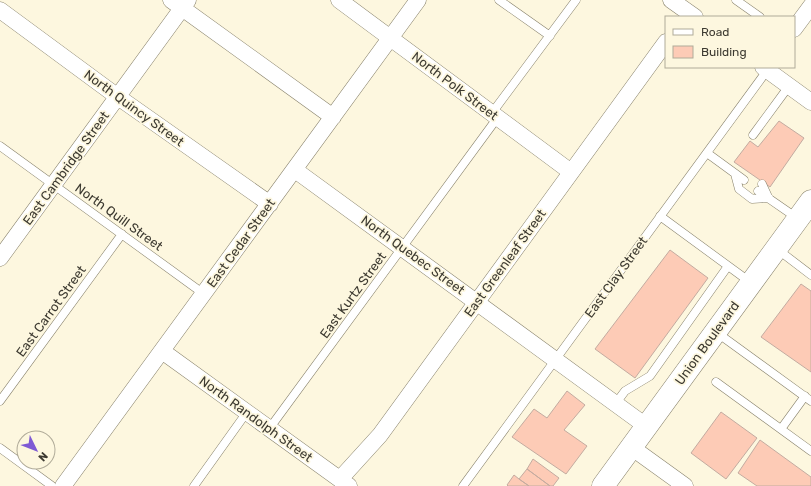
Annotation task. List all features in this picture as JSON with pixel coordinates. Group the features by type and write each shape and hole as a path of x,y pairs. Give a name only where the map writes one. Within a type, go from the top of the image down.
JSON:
{"main road":[{"name":"Union Boulevard","path":"603,486 811,201"}],"street":[{"name":"North Polk Street","path":"339,0 571,172"},
{"name":"East Cedar Street","path":"63,486 418,0"},
{"path":"671,0 689,15"},
{"path":"180,3 333,117"},
{"name":"East Cambridge Street","path":"0,258 118,97 180,3"},
{"path":"795,28 811,6"},
{"name":"North Quincy Street","path":"0,10 118,97 270,204"},
{"name":"East Greenleaf Street","path":"338,482 380,435 665,43"},
{"path":"765,68 811,102"},
{"name":"North Quebec Street","path":"295,170 646,426"},
{"name":"North Randolph Street","path":"162,351 269,428 338,482"},
{"path":"631,447 685,486"}],"lane":[{"path":"499,0 550,36"},
{"name":"East Kurtz Street","path":"269,428 403,248 576,0"},
{"path":"736,0 759,16"},
{"name":"East Clay Street","path":"463,486 557,360 763,76 765,68"},
{"path":"753,135 789,86"},
{"name":"North Quill Street","path":"0,146 204,294"},
{"path":"707,153 735,174 746,177"},
{"path":"735,174 739,188 752,199 768,198"},
{"path":"760,188 768,198 798,219"},
{"path":"660,216 751,283"},
{"name":"East Carrot Street","path":"0,401 122,234"},
{"path":"776,248 811,275"},
{"path":"616,404 625,391 650,376 728,266"},
{"path":"716,332 808,398 781,429"},
{"path":"716,382 811,451"},
{"path":"194,486 247,412"},
{"path":"0,448 52,486"}],"building":[{"path":"779,121 804,138 770,187 734,162 750,141 758,147"},
{"path":"670,250 708,278 635,378 595,349"},
{"path":"801,284 811,291 811,372 761,337"},
{"path":"567,391 585,405 564,430 587,446 566,474 512,437 534,409 547,418"},
{"path":"721,412 757,438 726,479 691,453"},
{"path":"760,440 811,477 811,486 757,486 738,473"},
{"path":"533,459 559,478 553,486 550,486 527,469"},
{"path":"527,469 550,486 529,486 519,479"},
{"path":"514,475 529,486 508,486 507,485"}]}
